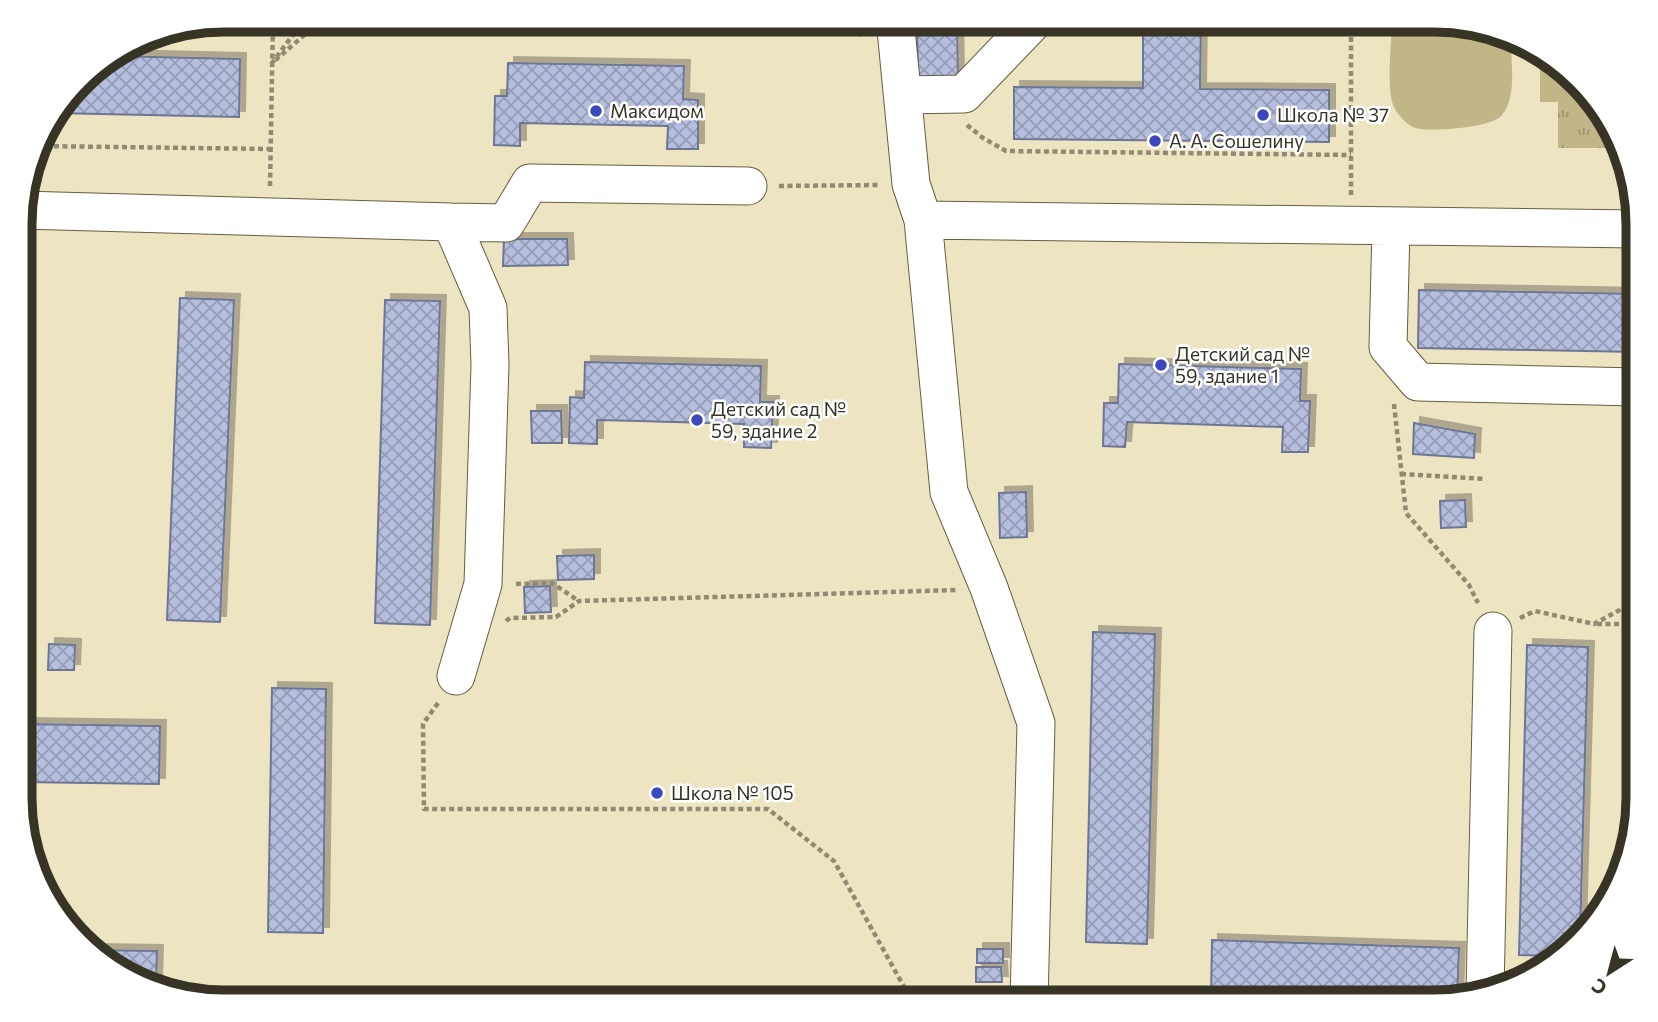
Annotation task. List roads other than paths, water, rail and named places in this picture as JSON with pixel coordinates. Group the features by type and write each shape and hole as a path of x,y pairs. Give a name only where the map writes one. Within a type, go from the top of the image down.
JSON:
{"lane":[{"path":"896,32 911,184 923,220 949,492 989,588 1036,723 1029,990"},
{"path":"902,96 964,94 1024,32"},
{"path":"33,210 506,223 530,183 748,187"},
{"path":"923,220 1626,229"},
{"path":"451,222 488,308 483,584 456,676"},
{"path":"1391,228 1388,347 1418,382 1626,387"},
{"path":"1485,983 1493,631"}],"place":[{"name":"Максидом","path":"596,111"},
{"name":"Школа № 37","path":"1263,115"},
{"name":"А. А. Сошелину","path":"1155,141"},
{"name":"Детский сад № 59, здание 1","path":"1161,365"},
{"name":"Детский сад № 59, здание 2","path":"697,420"},
{"name":"Школа № 105","path":"657,793"}]}
